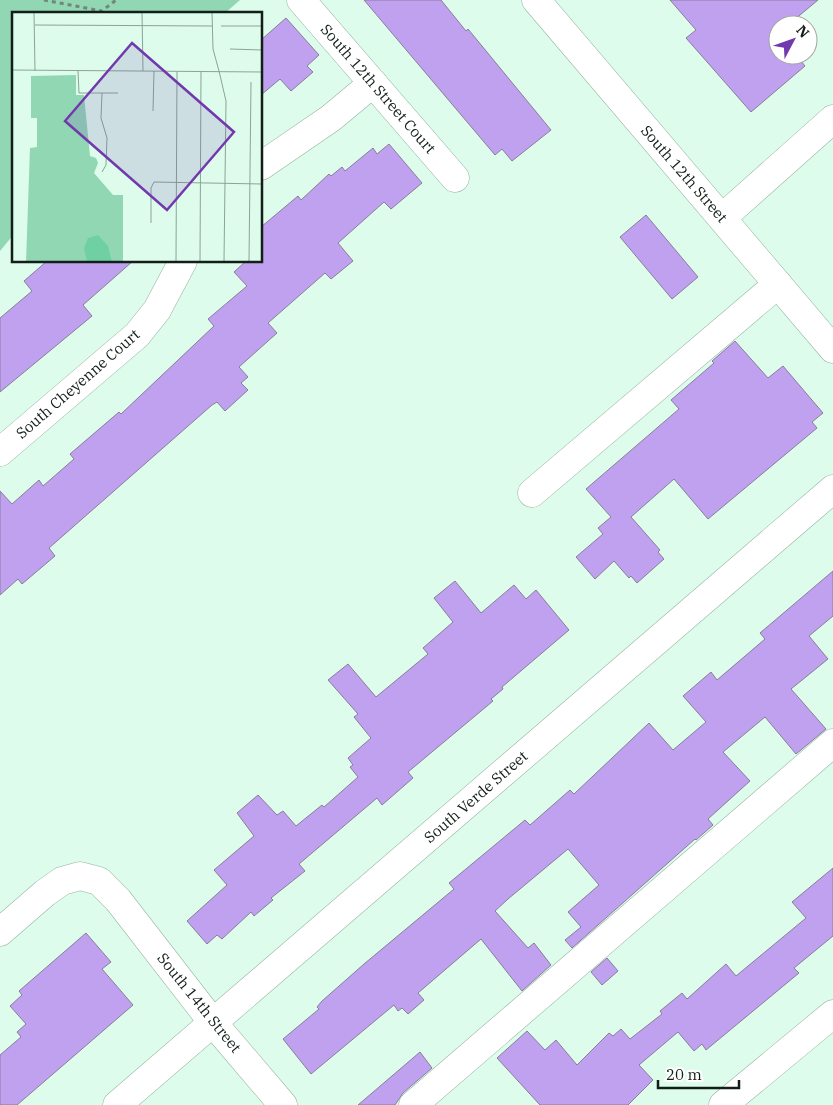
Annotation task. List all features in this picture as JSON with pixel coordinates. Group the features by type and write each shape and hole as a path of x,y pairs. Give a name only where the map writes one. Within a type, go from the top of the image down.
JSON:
{"street":[{"name":"South 12th Street Court","path":"301,0 455,178"},
{"name":"South 12th Street","path":"536,0 833,349"},
{"path":"262,165 331,118 373,83"},
{"path":"722,218 833,119"},
{"name":"South Cheyenne Court","path":"0,452 137,334 157,310 183,262"},
{"path":"532,493 778,284"},
{"name":"South Verde Street","path":"117,1105 214,1024 833,489"},
{"path":"412,1105 833,743"},
{"name":"South 14th Street","path":"0,932 45,893 68,879 80,876 93,878 104,885 118,900 214,1024 283,1105"},
{"path":"723,1105 833,1014"}],"path":[{"path":"44,0 103,12 116,0"}],"green space":[{"path":"0,0 240,0 226,12 12,12 12,236 0,251"}],"building":[{"path":"364,0 441,0 466,31 468,29 551,130 512,161 502,149 495,155"},
{"path":"670,0 818,0 800,15 768,15 768,65 805,66 751,112 686,38 696,30"},
{"path":"286,18 319,55 307,66 313,72 291,91 280,79 262,94 262,39"},
{"path":"389,144 422,183 391,209 384,202 338,243 353,261 331,279 325,273 268,323 277,333 239,367 248,377 241,383 248,390 225,411 217,402 212,405 49,548 55,556 22,584 18,579 0,595 0,491 12,504 39,480 43,486 74,459 70,454 119,412 121,414 214,326 208,319 247,286 234,272 245,262 262,262 262,226 298,196 301,200 329,174 331,176 342,167 345,171 373,148 377,154"},
{"path":"646,215 698,277 672,299 620,237"},
{"path":"46,262 132,262 83,305 92,316 0,392 0,318 32,291 24,281"},
{"path":"735,341 768,378 783,366 823,413 812,422 817,428 708,519 674,479 631,517 660,550 658,552 664,559 637,583 631,576 629,578 614,561 595,579 576,557 603,534 598,528 611,517 586,489 679,409 671,400 714,363 712,361"},
{"path":"833,571 833,616 809,636 828,659 791,689 826,729 796,754 765,717 723,752 750,781 708,819 713,825 572,948 565,940 581,927 568,912 599,885 568,849 508,899 495,911 528,948 534,943 551,965 522,991 481,939 418,993 424,1000 408,1014 402,1008 398,1011 394,1005 311,1074 283,1039 319,1009 317,1007 322,1001 454,889 449,883 525,820 530,825 570,790 574,794 649,723 673,750 706,722 683,696 711,672 717,680 765,639 760,633"},
{"path":"455,581 481,613 514,585 526,599 536,590 569,630 502,687 503,689 491,699 493,701 408,772 413,778 382,805 377,798 299,864 305,871 271,898 273,900 254,916 251,912 222,939 217,935 207,944 187,921 227,885 214,870 254,836 237,813 258,795 277,815 283,811 296,826 322,805 324,807 358,777 350,767 353,765 348,758 371,738 354,717 358,714 328,680 348,664 376,697 428,654 423,648 453,622 434,598"},
{"path":"833,868 833,936 794,968 799,973 706,1050 702,1044 694,1051 678,1032 639,1065 653,1080 628,1105 540,1105 497,1058 527,1031 545,1050 556,1040 577,1065 609,1033 613,1036 621,1029 630,1039 662,1014 660,1011 682,993 687,999 726,964 736,976 806,918 792,902"},
{"path":"86,933 111,962 102,969 133,1005 17,1105 0,1105 0,1055 21,1037 17,1032 26,1024 10,1006 22,995 19,991"},
{"path":"607,958 618,971 602,985 591,972"},
{"path":"420,1052 432,1068 403,1093 395,1105 358,1105"}]}
